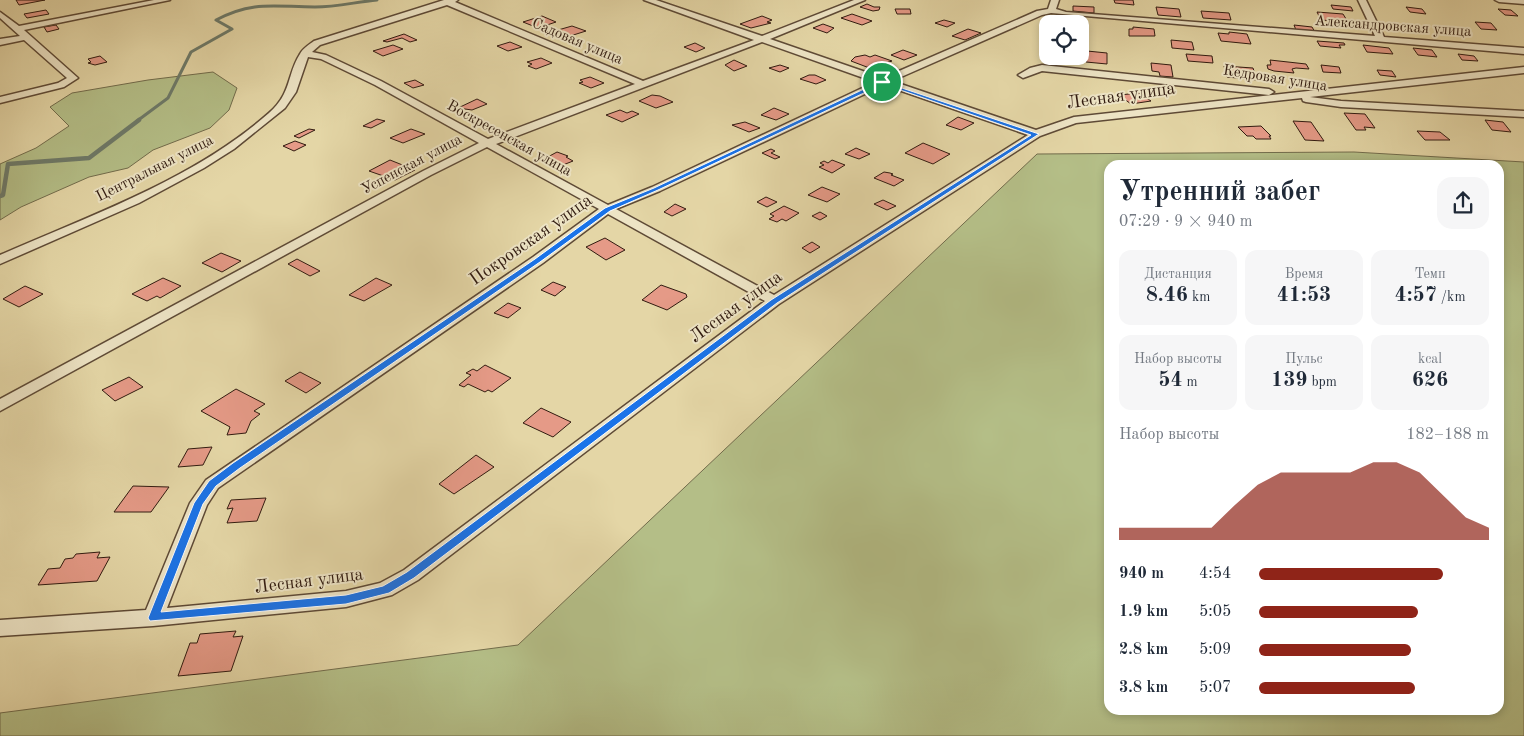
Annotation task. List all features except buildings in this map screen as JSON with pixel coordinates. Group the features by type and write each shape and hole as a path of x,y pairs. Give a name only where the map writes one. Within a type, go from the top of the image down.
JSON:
{"street":[{"path":"18,29 166,0"},
{"path":"648,0 1036,134"},
{"name":"Успенская улица","path":"0,406 485,144 761,40 861,0"},
{"path":"1362,0 1381,40"},
{"path":"1499,0 1524,2"},
{"path":"304,54 311,47 326,39 451,1"},
{"name":"Садовая улица","path":"451,1 642,84"},
{"name":"Александровская улица","path":"1053,5 1381,40 1524,51"},
{"name":"Покровская улица","path":"153,618 199,503 212,484 538,260 608,209 656,189 882,82 1040,13 1053,5"},
{"path":"0,14 73,78 61,85 0,100"},
{"path":"0,42 26,37"},
{"name":"Воскресенская улица","path":"304,54 323,57 340,64 608,209 774,302"},
{"name":"Центральная улица","path":"0,260 181,176 236,143 286,102 294,85 304,54"},
{"name":"Кедровая улица","path":"1024,75 1042,68 1070,70 1244,88 1341,104 1524,114"},
{"name":"Лесная улица","path":"0,628 153,618 346,599 385,590 410,575 774,302 1036,134 1074,120 1524,70"}],"green space":[{"path":"213,72 237,88 229,110 210,128 153,150 128,168 89,177 21,207 0,220 0,164 36,148 69,126 50,107 72,93 148,80"},
{"path":"1354,152 1490,160 1104,160 1104,715 1504,715 1504,161 1524,162 1524,736 0,736 0,713 518,645 1037,154"}],"waterway":[{"path":"137,121 168,98 191,52 232,29 216,20 253,7 323,7 377,0"},
{"path":"0,196 3,195 8,164 89,158 139,120"}],"route":[{"path":"882,82 1036,134 774,302 410,575 385,590 346,599 153,618 199,503 212,484 237,465 538,260 608,209 656,189 882,82"}]}
